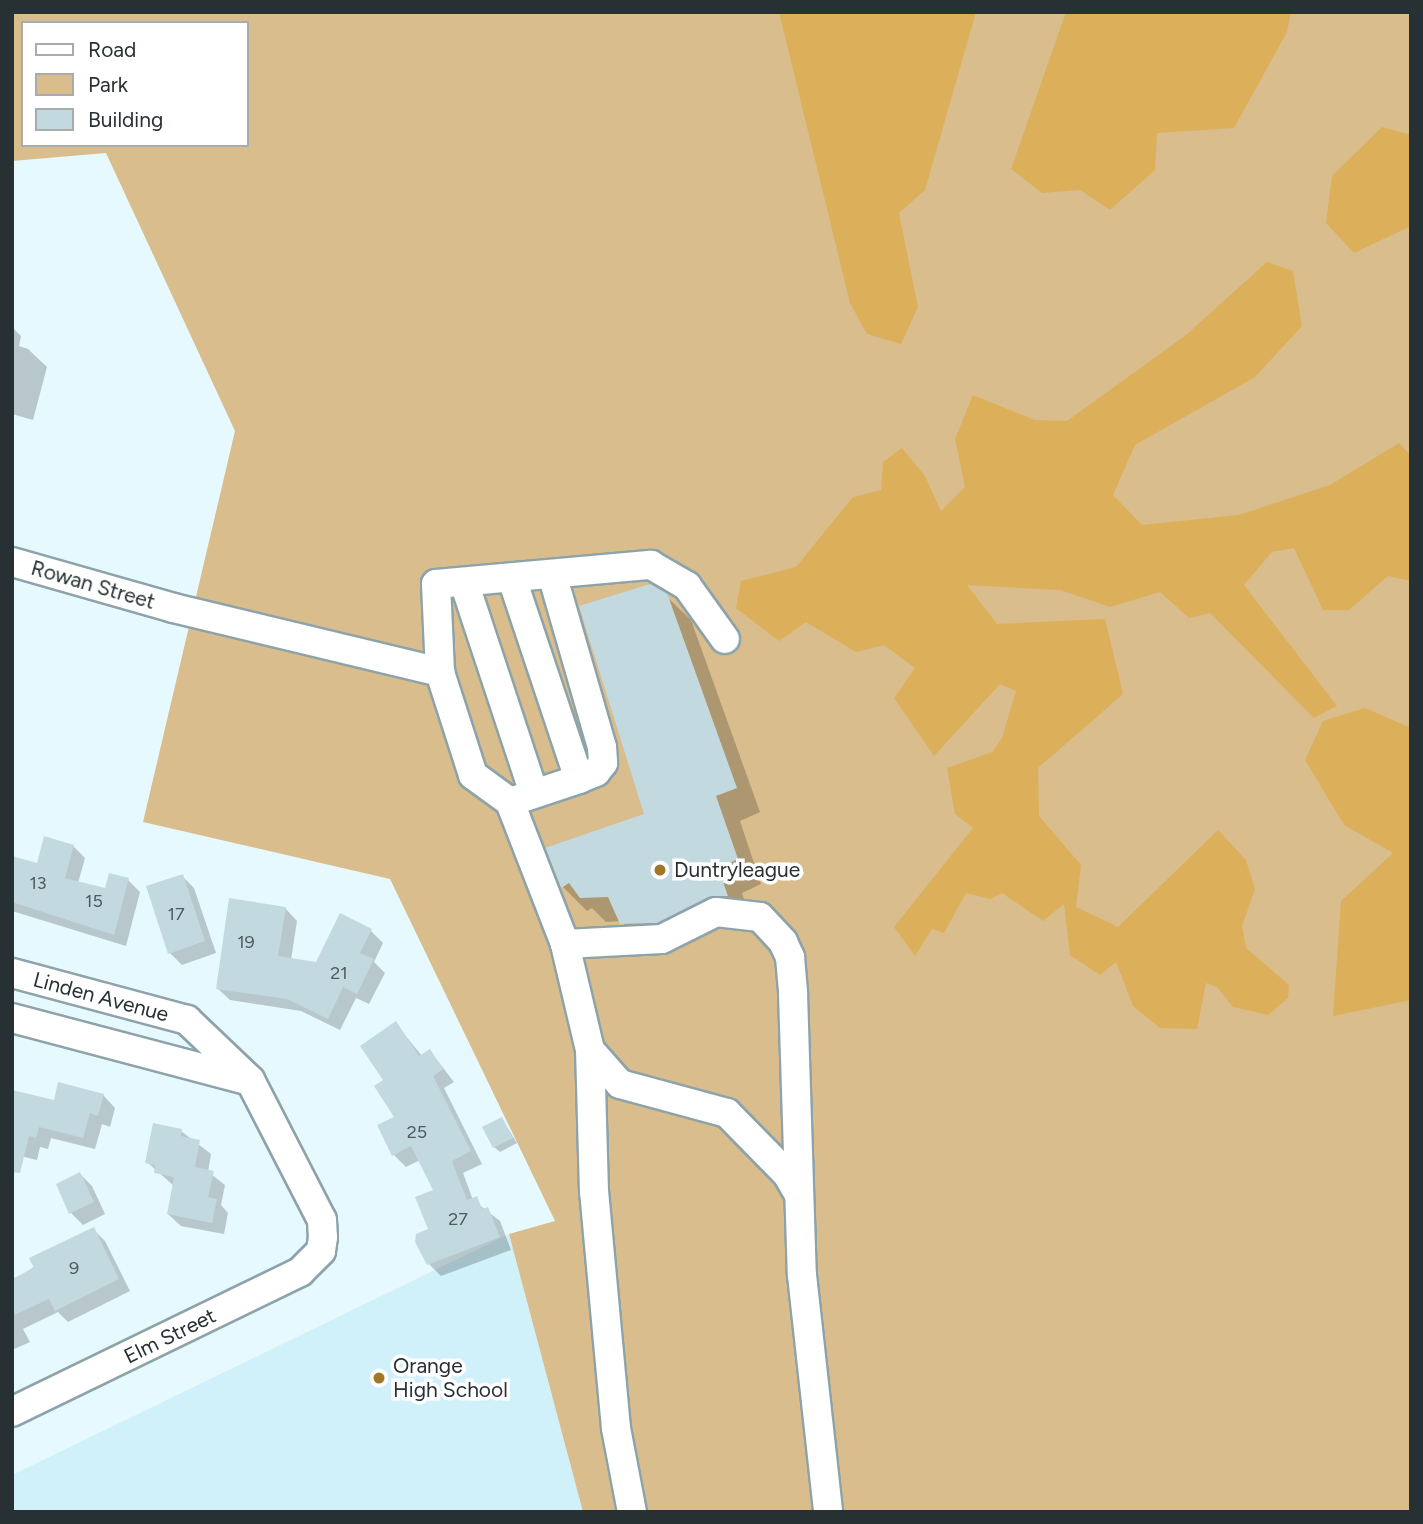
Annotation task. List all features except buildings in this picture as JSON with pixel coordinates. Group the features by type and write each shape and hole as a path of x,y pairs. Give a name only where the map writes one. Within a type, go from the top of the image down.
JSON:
{"street":[{"name":"Rowan Street","path":"12,562 173,608 440,672"},
{"path":"552,575 602,747 603,763 596,772 522,798 472,775 440,672 436,584 651,565 687,586 725,639"},
{"path":"512,579 579,779"},
{"path":"464,582 522,798 565,944 590,1050 596,1220 616,1428 632,1512"},
{"path":"565,944 662,939 716,912 760,917 775,931 790,957 802,1275 828,1512"},
{"path":"12,1010 17,974"},
{"name":"Linden Avenue","path":"17,974 187,1020 250,1080 322,1220 321,1251"},
{"name":"Linden Avenue","path":"12,1018 250,1080"},
{"path":"590,1050 620,1084 727,1113 787,1174 798,1193"},
{"name":"Elm Street","path":"12,1412 300,1272 321,1251"}],"shaded area":[{"path":"779,12 976,12 925,190 899,213 918,307 901,344 867,334 850,303"},
{"path":"1066,12 1291,12 1287,32 1234,128 1157,133 1155,170 1110,210 1080,190 1042,193 1011,169"},
{"path":"1382,127 1411,135 1411,226 1354,253 1326,223 1332,176"},
{"path":"1267,262 1293,271 1302,326 1255,377 1135,445 1113,495 1142,525 1239,515 1330,485 1399,443 1411,456 1411,581 1388,576 1349,610 1323,610 1294,548 1272,552 1244,585 1337,706 1314,718 1210,613 1189,618 1160,592 1110,607 1060,590 967,585 997,624 1105,619 1123,694 1038,768 1039,816 1081,865 1076,907 1118,927 1218,830 1246,860 1255,889 1242,926 1246,948 1289,985 1288,998 1268,1015 1233,1007 1217,987 1206,983 1197,1029 1160,1028 1133,1006 1116,962 1100,975 1070,955 1064,904 1043,921 1002,893 990,899 966,893 944,933 932,929 915,956 894,927 973,828 955,814 947,768 992,752 1002,738 1016,691 1000,684 934,756 894,698 915,668 884,645 856,652 806,622 779,641 736,608 741,581 796,567 853,497 881,490 883,462 902,448 925,476 941,511 965,487 955,439 973,395 1035,420 1067,421 1186,335"},
{"path":"1365,708 1411,728 1411,1000 1333,1016 1341,901 1393,853 1344,825 1305,760 1323,721"},
{"name":"Orange High School","path":"509,1234 583,1512 12,1512 12,1475"}],"green space":[{"path":"12,12 1411,12 1411,1512 583,1512 509,1234 555,1221 390,879 143,822 235,431 106,153 12,161"}],"place":[{"name":"Duntryleague","path":"660,870"},
{"name":"Orange High School","path":"379,1378"}]}
